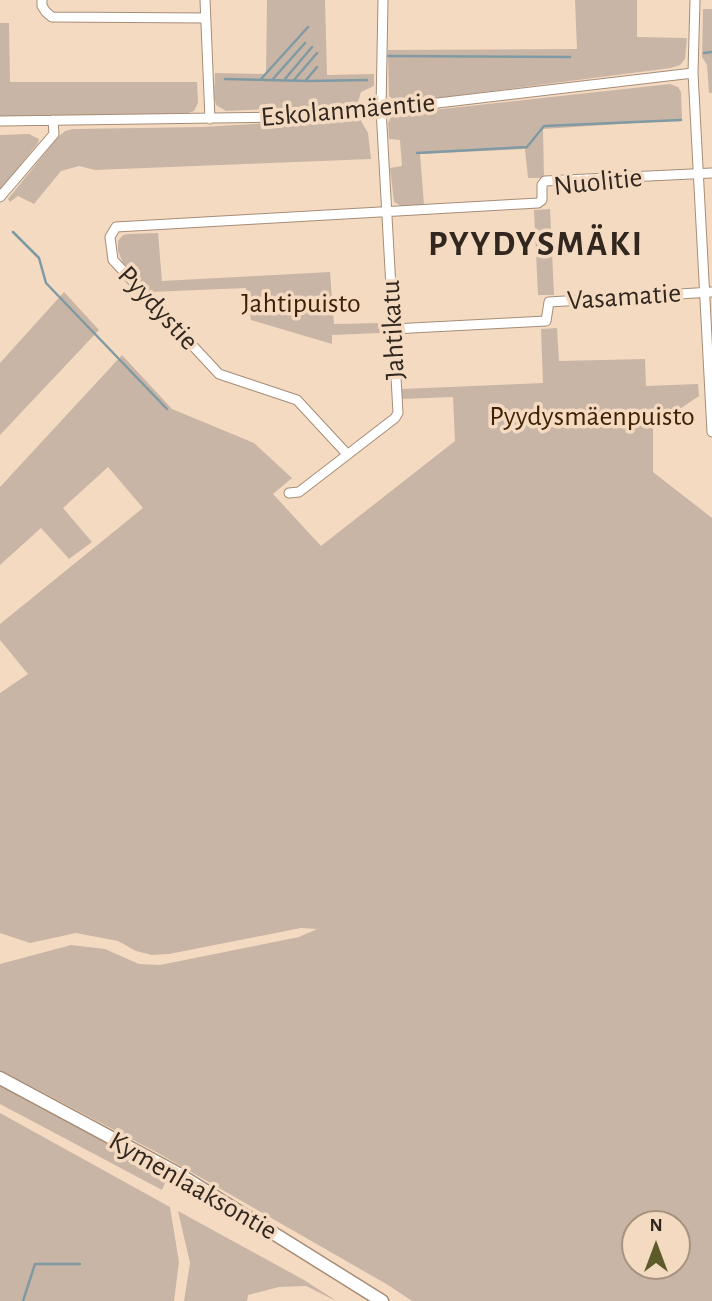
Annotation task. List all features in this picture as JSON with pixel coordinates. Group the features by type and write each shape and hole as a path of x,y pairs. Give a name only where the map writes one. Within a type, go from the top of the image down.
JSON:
{"main road":[{"name":"Kymenlaaksontie","path":"0,1077 177,1173 382,1301"}],"street":[{"path":"42,0 46,12 52,17 205,18"},
{"path":"205,0 210,119"},
{"name":"Jahtikatu","path":"289,493 299,492 398,413 382,108 383,0"},
{"path":"695,0 693,73 708,292 712,432"},
{"name":"Eskolanmäentie","path":"0,121 287,117 693,73"},
{"path":"0,197 54,134 53,120"},
{"path":"698,174 712,173"},
{"name":"Nuolitie","path":"387,212 538,203 542,200 542,185 545,181 698,174"},
{"name":"Pyydystie","path":"347,454 296,400 219,374 113,260 110,237 116,227 387,212"},
{"name":"Vasamatie","path":"393,329 546,321 548,302 708,292"}],"green space":[{"path":"267,0 325,0 327,75 374,74 374,86 361,92 357,105 226,111 216,105 215,73 266,74"},
{"path":"575,0 637,0 637,37 687,38 685,59 680,65 671,68 407,102 395,101 389,96 388,50 577,49"},
{"path":"703,9 712,9 712,93 709,93 707,65 702,57"},
{"path":"0,23 9,23 10,82 197,82 198,103 194,111 183,115 0,116"},
{"path":"670,84 678,87 681,92 682,120 543,129 544,178 528,178 525,149 420,154 424,205 401,206 394,202 390,168 402,166 400,140 389,139 388,123 396,114"},
{"path":"360,119 368,133 371,159 95,170 79,166 61,171 34,204 18,196 10,202 8,199 57,138 65,131 73,129 202,127"},
{"path":"29,134 39,139 38,143 0,191 0,135"},
{"path":"550,209 554,295 538,295 534,210"},
{"name":"Jahtipuisto","path":"158,233 162,281 330,272 334,324 380,323 380,333 332,335 332,344 251,320 246,288 150,292 123,263 118,251 118,241 123,235"},
{"path":"64,292 99,330 0,435 0,363"},
{"name":"Pyydysmäenpuisto","path":"557,328 559,361 645,359 646,386 698,384 699,396 653,427 653,472 712,518 712,1301 412,1301 158,1153 0,1070 0,964 71,945 105,949 139,964 160,965 299,937 317,929 301,928 152,955 136,951 118,941 76,933 30,943 0,933 0,693 28,674 0,640 0,624 143,508 108,467 63,508 92,542 69,559 41,528 0,565 0,487 122,355 172,409 254,443 292,478 273,494 321,546 455,441 453,397 402,399 402,389 543,383 541,329"},
{"path":"0,1086 155,1169 167,1179 162,1190 0,1104"},
{"path":"0,1113 170,1207 179,1262 174,1301 0,1301"},
{"path":"178,1211 304,1280 336,1301 306,1286 279,1287 248,1295 247,1301 184,1301 190,1263"}],"waterway":[{"path":"261,79 308,27"},
{"path":"272,80 305,43"},
{"path":"285,79 312,47"},
{"path":"704,53 712,52"},
{"path":"294,80 317,53"},
{"path":"388,56 570,57"},
{"path":"306,80 317,67"},
{"path":"225,79 367,80"},
{"path":"417,153 527,147 544,126 681,120"},
{"path":"13,232 39,258 46,283 167,409"},
{"path":"23,1301 35,1264 80,1264"}],"district":[{"name":"PYYDYSMÄKI","path":"536,244"}]}
